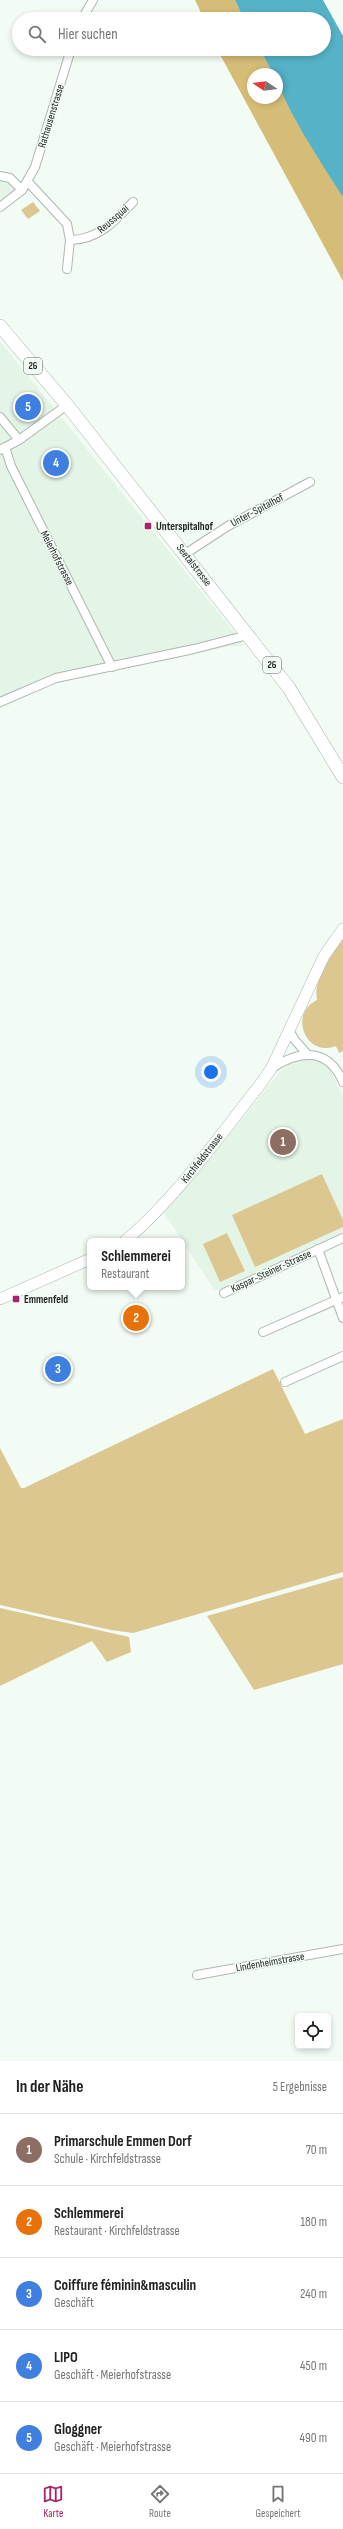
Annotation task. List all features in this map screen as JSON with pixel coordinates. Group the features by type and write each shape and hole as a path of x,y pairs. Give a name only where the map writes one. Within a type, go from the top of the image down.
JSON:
{"main road":[{"name":"Seetalstrasse","path":"0,326 67,405 289,688 343,777"}],"street":[{"path":"86,12 93,0"},
{"name":"Rathausenstrasse","path":"0,207 22,190 28,182 35,167 69,56"},
{"path":"0,176 10,178 22,190"},
{"path":"28,182 65,219 70,240 67,269"},
{"name":"Reussquai","path":"70,240 80,240 97,234 133,202"},
{"name":"Meierhofstrasse","path":"67,405 19,440 3,448 112,666"},
{"path":"0,417 19,440"},
{"name":"Unter-Spitalhof","path":"185,554 228,526 310,482"},
{"path":"0,702 56,678 248,635"},
{"name":"Kirchfeldstrasse","path":"129,1238 145,1224 180,1186 271,1069 324,956 343,928"},
{"name":"Kirchfeldstrasse","path":"289,1030 294,1039 307,1054 330,1062 338,1071 343,1082"},
{"name":"Kirchfeldstrasse","path":"271,1069 286,1058 307,1054"},
{"name":"Kaspar-Steiner-Strasse","path":"224,1293 343,1238"},
{"name":"Kaspar-Steiner-Strasse","path":"318,1249 339,1298 343,1318"},
{"path":"0,1299 87,1260"},
{"path":"263,1332 339,1298"},
{"path":"285,1382 343,1356"},
{"name":"Lindenheimstrasse","path":"197,1975 343,1948"}],"shaded area":[{"path":"195,0 235,0 241,12 201,12"},
{"path":"221,56 264,56 270,68 247,68 247,104 283,104 283,94 297,122 343,197 343,281"},
{"path":"0,176 22,190 0,207"},
{"path":"33,202 40,211 28,219 21,210"},
{"path":"0,341 245,646 230,646 118,670 75,677 55,683 0,709"},
{"path":"343,939 343,1051 339,1053 336,1046 325,1048 316,1046 304,1033 302,1024 308,1006 317,1000 316,992 320,976"},
{"path":"304,1059 315,1060 328,1065 343,1097 343,1236 220,1291 214,1289 185,1245 185,1238 180,1238 164,1213 188,1186 279,1073 292,1062"},
{"path":"322,1174 343,1220 343,1227 255,1267 232,1215"},
{"path":"227,1233 245,1271 220,1282 203,1244"},
{"path":"273,1369 305,1434 343,1419 343,1572 133,1633 111,1630 0,1605 0,1448 21,1488 24,1488"},
{"path":"343,1577 343,1664 254,1690 207,1616"},
{"path":"0,1608 129,1637 131,1652 107,1662 92,1641 0,1686"}],"water":[{"path":"235,0 323,0 330,12 241,12"},
{"path":"331,14 343,36 343,197 316,154 283,95 283,68 270,68 264,56 331,56"}],"place":[{"name":"Gloggner","path":"28,407"},
{"name":"LIPO","path":"56,463"},
{"name":"Unterspitalhof","path":"148,526"},
{"name":"Primarschule Emmen Dorf","path":"283,1142"},
{"name":"Emmenfeld","path":"16,1299"},
{"name":"Schlemmerei","path":"136,1318"},
{"name":"Coiffure féminin&masculin","path":"58,1369"}]}
